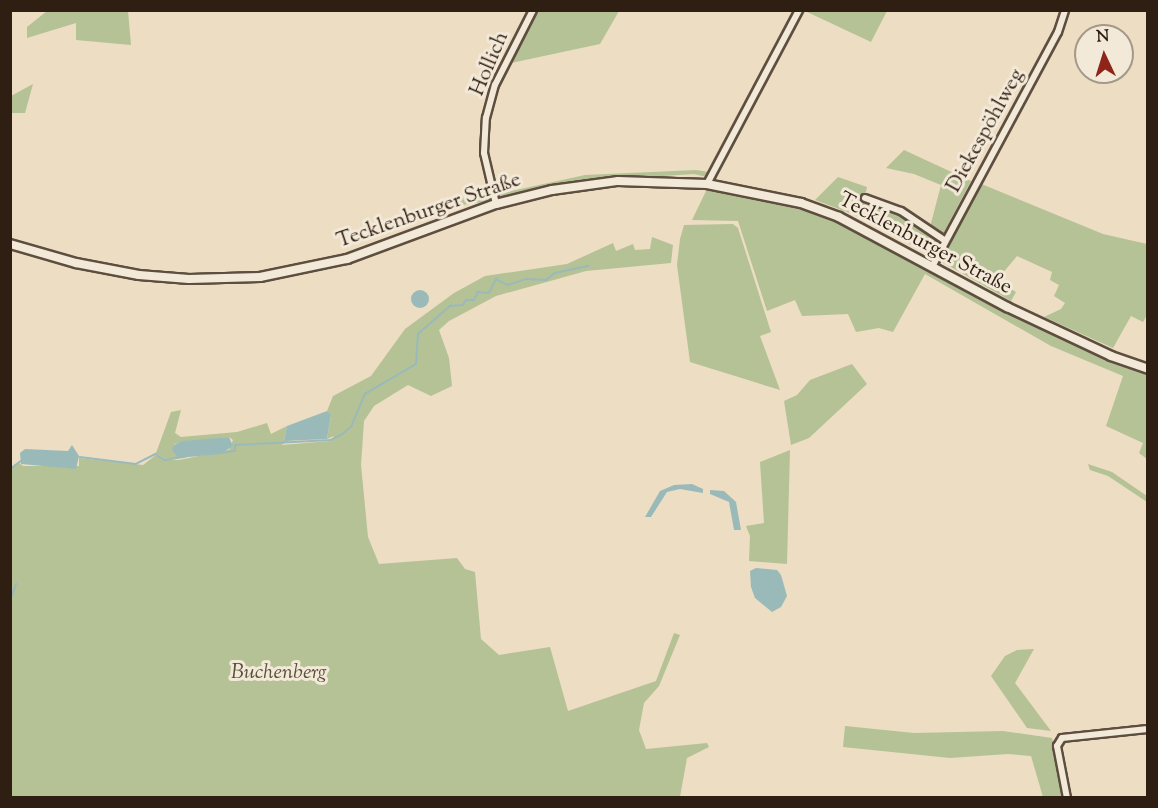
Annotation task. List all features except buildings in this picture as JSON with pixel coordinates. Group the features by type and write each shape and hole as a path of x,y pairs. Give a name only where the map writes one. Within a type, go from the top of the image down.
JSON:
{"main road":[{"name":"Tecklenburger Straße","path":"10,244 76,263 139,275 189,279 260,277 347,259 496,204 552,190 618,181 707,184 801,203 839,217 933,265 1007,307 1111,356 1148,369"}],"street":[{"name":"Hollich","path":"496,204 484,153 486,118 495,85 533,10"},
{"path":"707,184 799,10"},
{"name":"Diekespöhlweg","path":"933,265 1059,32 1065,10"},
{"path":"865,198 901,211 945,240"},
{"path":"1067,798 1057,746 1062,738 1148,729"}],"green space":[{"path":"805,10 887,11 871,42"},
{"path":"47,11 128,11 131,45 76,40 76,23 27,38 27,27"},
{"path":"538,11 619,11 600,44 511,63"},
{"path":"33,84 25,113 11,113 11,96"},
{"path":"904,150 971,181 943,234 930,227 941,185 914,174 886,168"},
{"path":"696,170 709,172 707,177 694,174 583,181 499,198 497,194 585,175"},
{"path":"838,177 867,187 864,200 896,211 939,241 930,255 863,218 815,200"},
{"path":"979,183 1103,234 1147,244 1147,315 1143,322 1131,316 1113,348 1044,317 1061,309 1065,303 1054,296 1059,285 1050,280 1052,272 1017,256 997,280 1016,292 1011,301 937,259"},
{"path":"707,189 748,194 839,221 1147,372 1147,459 1139,453 1143,443 1106,426 1123,376 1051,346 925,274 893,332 879,328 856,332 848,314 802,316 795,300 767,311 738,221 692,220"},
{"path":"490,194 491,201 453,206 452,199"},
{"path":"733,224 738,228 771,332 760,336 780,390 690,362 677,265 684,225"},
{"name":"Buchenberg","path":"652,237 673,245 671,263 586,271 496,296 449,321 439,330 449,358 452,386 431,396 408,385 374,406 364,421 361,465 368,537 379,564 457,558 465,569 475,572 481,639 499,655 550,647 568,711 656,681 674,633 680,635 659,686 644,703 639,730 646,749 707,743 709,747 687,758 680,797 11,798 10,469 18,462 23,466 79,466 79,458 143,465 156,455 165,460 179,460 229,450 233,440 229,437 174,444 178,458 165,459 156,453 171,412 181,410 175,433 181,437 237,432 267,423 271,434 287,426 284,441 291,440 281,445 331,441 334,436 327,439 331,416 327,411 333,396 371,376 405,329 454,293 485,276 567,264 613,243 616,251 633,244 635,250 650,249"},
{"path":"852,364 867,384 809,438 791,445 784,401 797,395 810,380"},
{"path":"790,450 787,564 749,561 750,536 746,526 764,523 760,462"},
{"path":"1088,464 1112,472 1147,496 1147,502 1108,476 1090,470"},
{"path":"1034,649 1015,683 1051,731 1027,728 991,676 1005,656 1017,650"},
{"path":"845,726 914,733 1003,731 1052,738 1065,797 1043,797 1031,756 1008,754 950,758 843,747"}],"water":[{"path":"420,290 426,293 429,299 426,305 420,308 414,305 411,299 414,293"},
{"path":"327,411 331,415 327,439 284,441 287,426"},
{"path":"229,437 233,446 221,454 178,458 172,450 174,445 183,441"},
{"path":"72,445 79,456 76,469 21,464 20,453 25,449 68,451"},
{"path":"692,484 703,489 703,493 680,489 667,492 651,517 645,517 660,491 674,485"},
{"path":"710,490 724,491 736,502 741,530 734,530 729,502 710,494"},
{"path":"756,568 777,570 781,575 787,596 781,607 772,612 755,598 751,587 750,571"}],"waterway":[{"path":"220,453 235,451 235,445 331,440 341,435 351,427 365,394 416,364 418,334 450,306 463,305 466,300 474,300 478,292 489,293 496,279 508,285 527,279 546,280 555,273 588,266"},
{"path":"80,457 136,464 156,454 165,460 185,457"},
{"path":"10,469 21,461"},
{"path":"10,600 16,584"}]}
